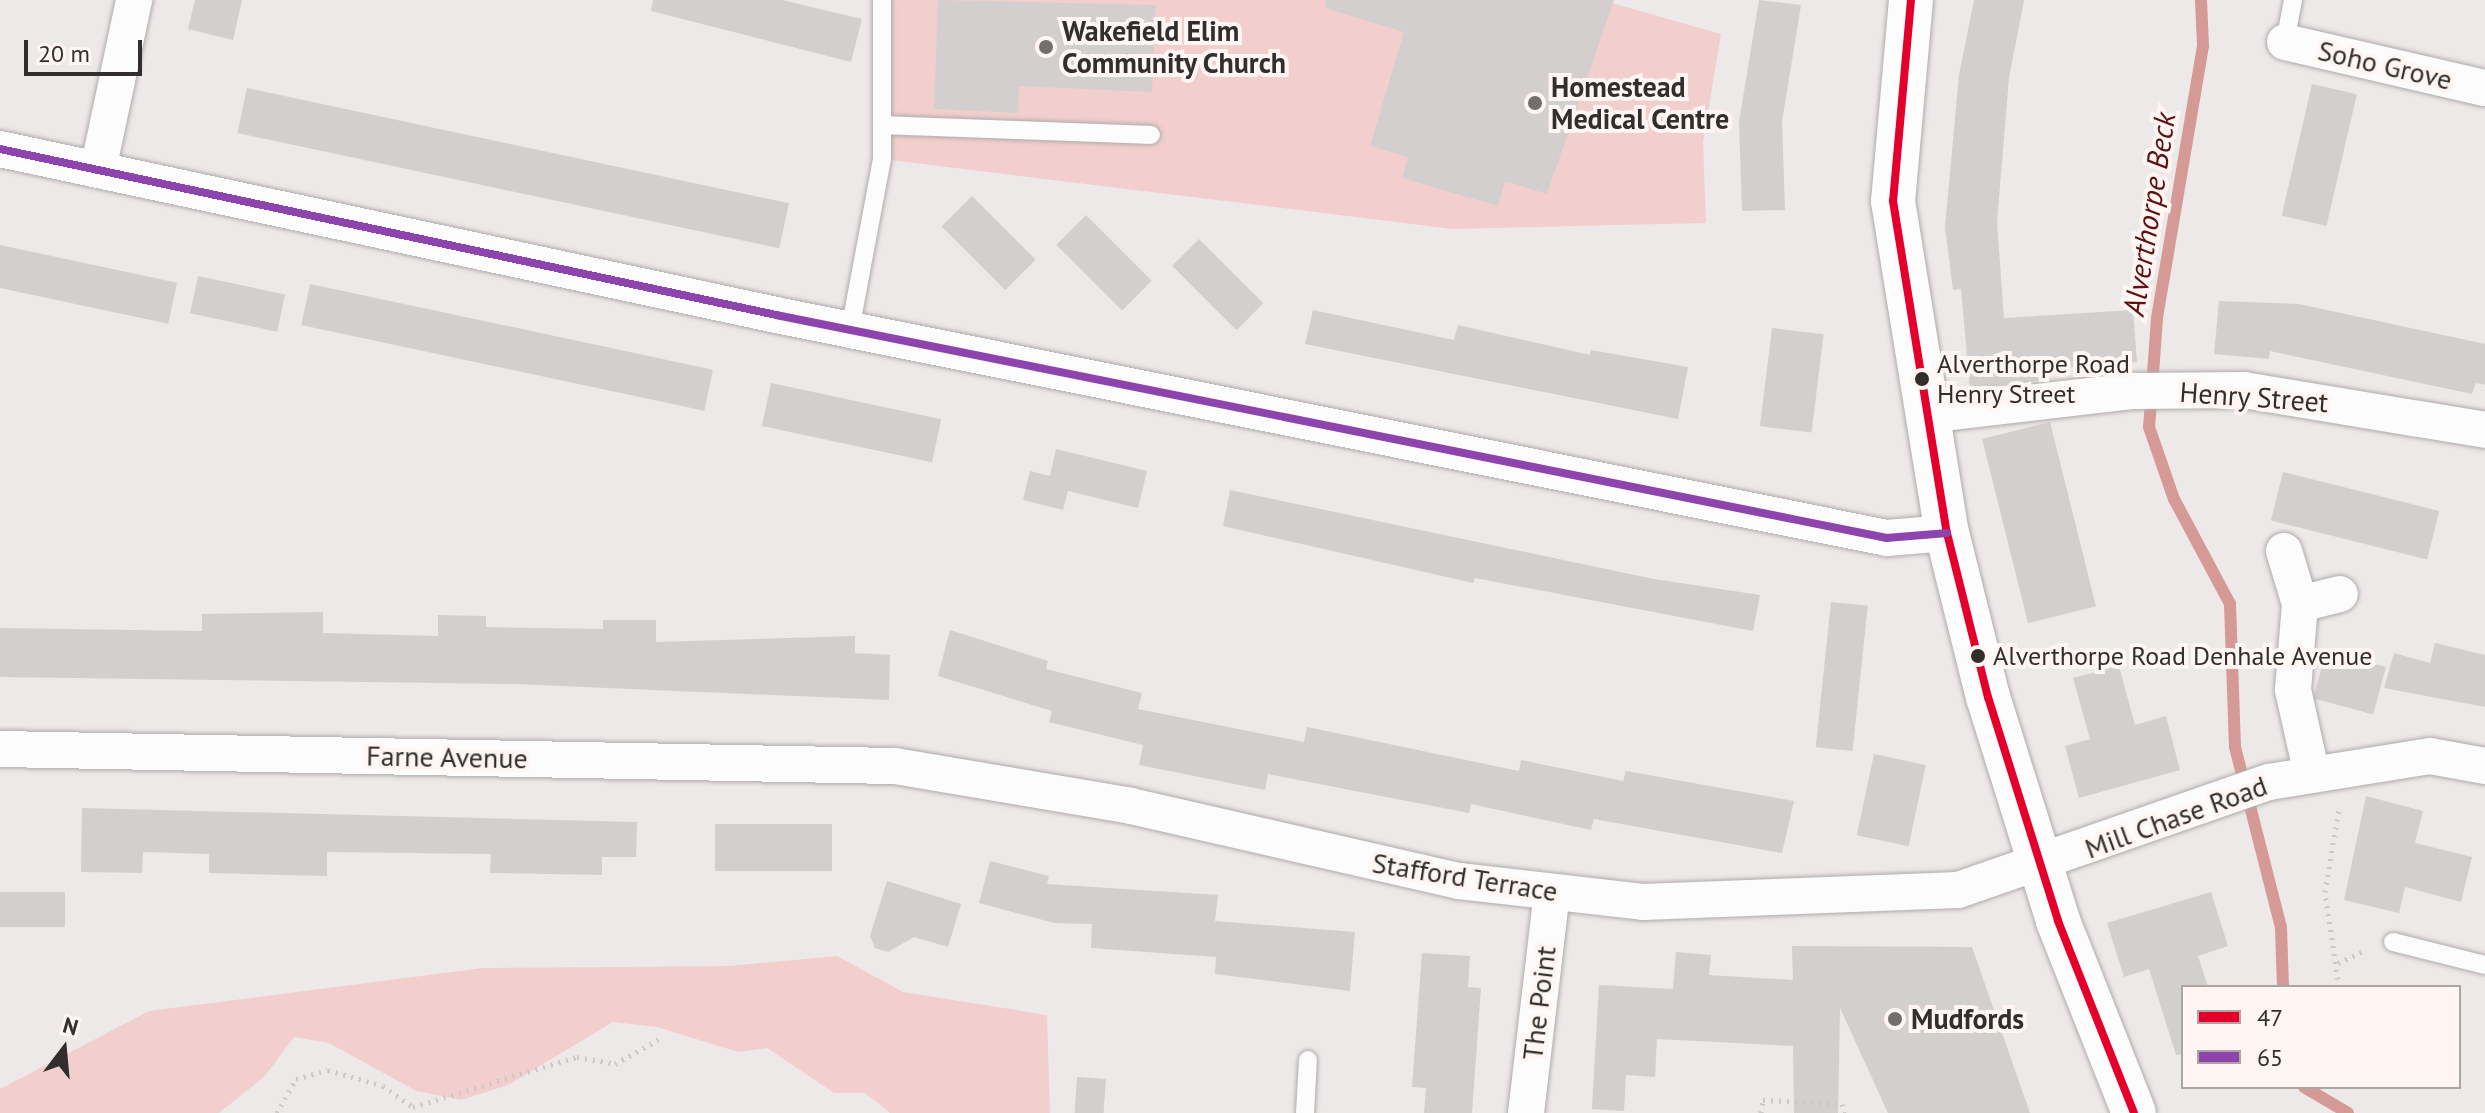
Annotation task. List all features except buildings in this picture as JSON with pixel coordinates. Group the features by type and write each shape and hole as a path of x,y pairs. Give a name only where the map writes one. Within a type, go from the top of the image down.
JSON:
{"street":[{"path":"98,170 134,0"},
{"path":"1911,0 1893,201 1925,415 1947,533 1988,697 2041,866 2134,1113"},
{"name":"Soho Grove","path":"2285,42 2485,88"},
{"path":"0,149 850,330 1887,538 1947,533"},
{"name":"Henry Street","path":"1925,415 2134,391 2189,390 2348,404 2485,430"},
{"path":"2284,551 2300,604 2293,690 2312,775"},
{"path":"2300,604 2340,594"},
{"name":"Farne Avenue","path":"0,749 895,766"},
{"name":"Mill Chase Road","path":"2041,866 2269,782 2430,756 2485,766"},
{"name":"Stafford Terrace","path":"895,766 965,773 1459,881 1643,902 1958,890 2041,866"},
{"name":"The Point","path":"1526,1113 1552,893"}],"lane":[{"path":"850,330 882,159 882,0"},
{"path":"2285,42 2293,0"},
{"path":"882,125 1151,135"},
{"path":"2393,942 2485,965"},
{"path":"1305,1113 1308,1060"}],"path":[{"path":"2339,985 2325,892 2350,768"},
{"path":"277,1113 296,1079 328,1070 383,1086 413,1107 577,1057 615,1064 661,1038"},
{"path":"1761,1113 1763,1100 1842,1104 1844,1113"}],"shaded area":[{"path":"882,0 1601,0 1721,34 1703,142 1706,223 1453,229 882,159"},
{"path":"837,956 903,992 1047,1015 1050,1113 890,1113 865,1093 834,1093 767,1048 738,1052 657,1027 613,1022 508,1085 461,1100 416,1091 329,1043 294,1037 265,1076 219,1113 0,1113 0,1089 149,1011 483,968 729,966"}],"waterway":[{"name":"Alverthorpe Beck","path":"2201,0 2203,46 2157,319 2149,427 2174,499 2230,604 2235,747 2281,927 2283,985"},
{"name":"Alverthorpe Beck","path":"2307,1089 2348,1113"}],"transit line":[{"name":"47","path":"1911,0 1893,201 1947,533 1988,697 2058,921 2134,1113"},
{"name":"65","path":"0,149 776,315 1887,538 1947,533"}],"place":[{"name":"Wakefield Elim Community Church","path":"1046,47"},
{"name":"Homestead Medical Centre","path":"1535,103"},
{"name":"Alverthorpe Road Henry Street","path":"1922,379"},
{"name":"Alverthorpe Road Denhale Avenue","path":"1978,656"},
{"name":"Mudfords","path":"1895,1019"}]}
